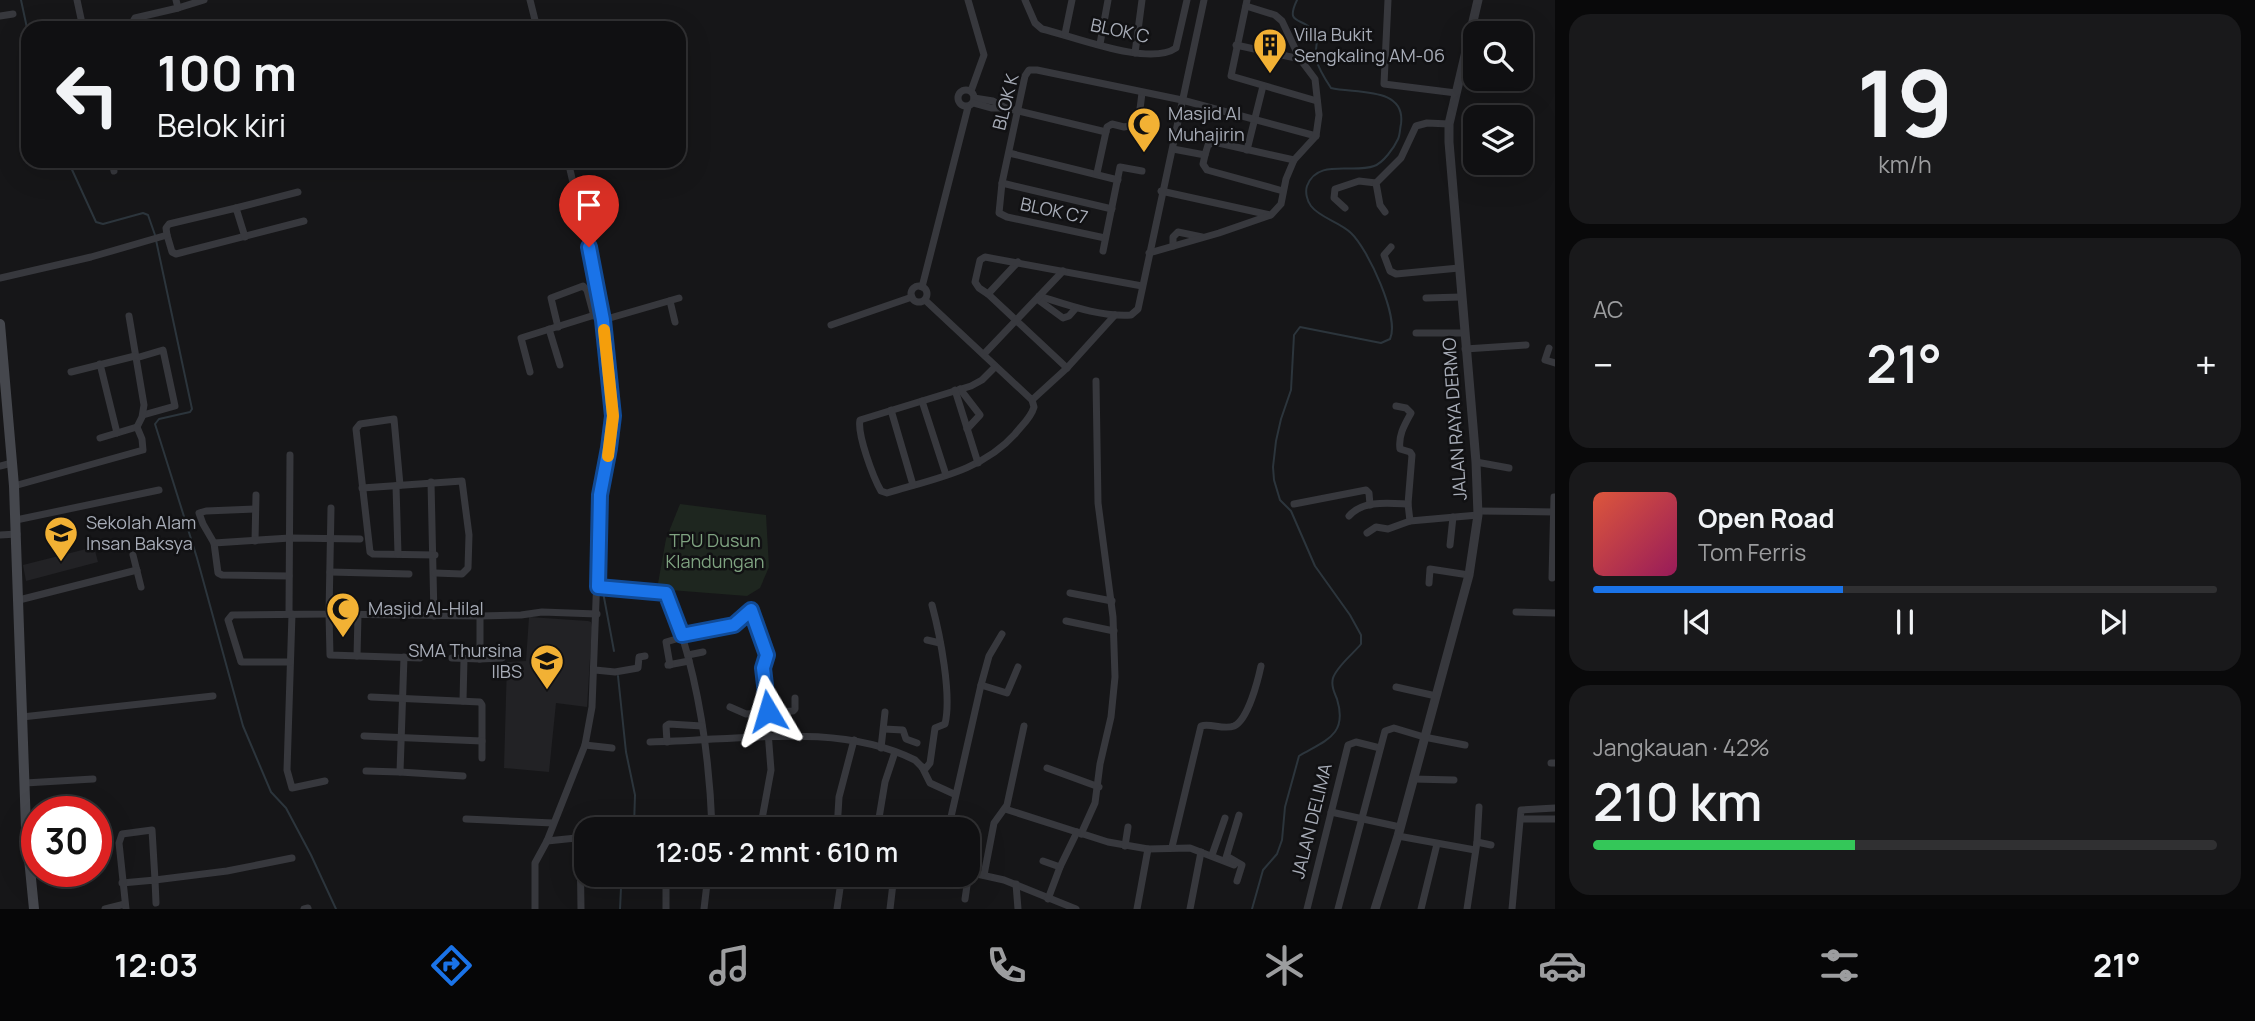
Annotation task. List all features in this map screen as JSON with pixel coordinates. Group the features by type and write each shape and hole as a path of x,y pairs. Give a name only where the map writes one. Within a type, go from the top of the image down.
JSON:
{"main road":[{"path":"0,324 17,534 28,865 34,909"}],"street":[{"path":"77,0 82,21"},
{"path":"135,21 138,16 177,4 204,0"},
{"path":"530,0 535,21"},
{"path":"922,287 984,55 968,0"},
{"path":"1065,34 1072,0"},
{"path":"1100,44 1108,0"},
{"path":"1135,53 1142,0"},
{"name":"BLOK C","path":"1025,1 1038,27 1135,53 1153,54 1176,48 1187,0"},
{"path":"1038,298 1115,315 1131,315 1138,309 1161,191 1204,0"},
{"path":"1388,0 1384,84 1456,93"},
{"name":"JALAN RAYA DERMO","path":"1375,909 1469,575 1478,513 1449,124 1478,0"},
{"path":"1149,253 1271,215 1279,206 1294,160 1316,135 1319,126 1317,101 1315,79 1300,59 1282,21 1275,15 1246,3 1231,76 1317,101"},
{"path":"0,16 13,14"},
{"path":"1236,45 1300,59"},
{"name":"BLOK K","path":"999,211 1025,76 1032,69 1182,100 1316,135"},
{"path":"1247,150 1263,86"},
{"path":"1097,173 1109,125 1132,127 1139,117 1142,93"},
{"path":"971,100 993,102 1006,108 1106,132"},
{"path":"1376,183 1401,158 1416,126 1427,123 1449,124"},
{"path":"1283,191 1207,170 1203,164 1208,145 1214,142 1294,160"},
{"path":"1172,149 1205,155"},
{"path":"1009,153 1118,180"},
{"path":"1103,251 1121,166 1142,171"},
{"path":"535,909 535,863 547,841 585,745 592,707 600,495 613,416 595,272 570,168"},
{"path":"1345,208 1334,198 1335,189 1359,181 1376,183"},
{"path":"1003,183 1112,209"},
{"path":"1376,183 1380,205 1385,212"},
{"path":"0,278 91,257 159,237 169,224 298,191"},
{"path":"1161,191 1271,215"},
{"path":"236,208 245,237"},
{"name":"BLOK C7","path":"999,211 1007,217 1105,238"},
{"path":"159,237 176,254 304,221"},
{"path":"1173,246 1172,241 1178,232 1203,238"},
{"path":"1391,247 1384,255 1390,271 1395,274 1459,268"},
{"path":"1067,368 979,288 975,282 981,258 1017,262 1142,286"},
{"path":"988,295 1017,262"},
{"path":"984,354 1063,271"},
{"path":"558,327 551,298 583,286 599,316"},
{"path":"912,297 915,288 922,287"},
{"path":"922,287 927,293 925,300"},
{"path":"912,297 917,302 925,300"},
{"path":"831,325 912,297"},
{"path":"1426,298 1461,297"},
{"path":"1038,298 1063,318 1076,308"},
{"path":"530,372 521,338 599,316 674,300 675,322"},
{"path":"925,300 1032,400 1033,411 1000,450 978,463 887,493 881,491 860,428 860,420 922,401 959,394 978,383 995,367"},
{"path":"1032,400 1067,368 1115,315"},
{"path":"100,438 137,427 143,415 144,405 129,316"},
{"path":"550,329 560,365"},
{"path":"1416,333 1464,334"},
{"path":"1465,349 1526,345"},
{"path":"1549,348 1545,360 1555,363"},
{"path":"71,372 163,350 175,406 143,415"},
{"path":"100,364 117,433"},
{"path":"1048,899 1059,867 1093,810 1111,717 1115,677 1114,631 1098,503 1096,381"},
{"path":"959,394 978,463"},
{"path":"959,394 980,415 967,429"},
{"path":"922,401 946,475"},
{"path":"1396,406 1406,408 1411,414 1400,433 1399,444 1400,449 1412,455 1408,504 1410,521"},
{"path":"891,410 913,485"},
{"path":"398,554 396,422 391,418 357,426 370,552 373,554 435,555"},
{"path":"14,486 143,450 137,427"},
{"path":"290,455 287,770 290,786 294,788 325,781"},
{"path":"0,466 12,463"},
{"path":"1476,463 1509,468"},
{"path":"362,488 462,481 469,535 466,572 435,573"},
{"path":"431,482 435,555 434,616"},
{"path":"16,520 159,490"},
{"path":"1294,504 1366,490 1369,493 1370,505"},
{"path":"255,541 256,495"},
{"path":"1552,578 1554,497"},
{"path":"1349,516 1358,508 1370,505 1408,504"},
{"path":"331,508 330,655 420,658"},
{"path":"256,509 200,513 214,543 217,570 220,575 289,576"},
{"path":"1367,533 1376,527 1388,529 1410,521 1478,513 1554,511"},
{"path":"1450,545 1453,517"},
{"path":"0,535 17,534"},
{"path":"214,543 290,538 360,539"},
{"path":"133,555 141,587"},
{"path":"1429,583 1430,569 1469,575"},
{"path":"19,600 137,570"},
{"path":"330,572 409,574"},
{"path":"598,587 666,593 688,658 705,740 712,817"},
{"path":"1070,593 1111,601"},
{"path":"922,767 926,768 930,763 935,728 945,724 946,693 932,605"},
{"path":"703,652 669,665 666,642 734,625 751,610 767,655 763,668 771,770 762,817"},
{"path":"1516,612 1550,613"},
{"path":"290,662 241,662 228,620 232,615 290,614 597,614"},
{"path":"357,656 358,615"},
{"path":"480,616 480,659"},
{"path":"1066,621 1114,631"},
{"path":"950,817 989,656 1002,634"},
{"path":"927,640 940,643"},
{"path":"595,670 615,672 638,668 639,657 645,656"},
{"path":"400,772 404,657"},
{"path":"452,658 502,658"},
{"path":"463,701 464,659"},
{"path":"1172,847 1201,726 1232,727 1240,721 1252,697 1261,666"},
{"path":"981,685 1007,693 1018,667"},
{"path":"1396,687 1436,696"},
{"path":"22,717 213,696"},
{"path":"371,697 481,703 482,758"},
{"path":"730,707 746,714 795,709 795,698"},
{"path":"881,748 885,712"},
{"path":"667,742 667,725 702,726"},
{"path":"984,875 994,823 1005,809 1024,726"},
{"path":"1338,909 1364,819 1385,731 1391,728 1465,744"},
{"path":"884,729 903,730 906,739 917,743"},
{"path":"364,736 482,741"},
{"path":"650,742 768,738 854,740 915,760 930,783 954,793"},
{"path":"838,817 839,797 854,740"},
{"name":"JALAN DELIMA","path":"1307,909 1350,743 1380,748"},
{"path":"585,745 612,748"},
{"path":"879,817 885,782 895,752"},
{"path":"1046,768 1099,787"},
{"path":"366,771 463,776"},
{"path":"25,783 93,779"},
{"path":"1413,779 1454,780"},
{"path":"1467,909 1479,807"},
{"path":"1512,909 1523,809 1555,808"},
{"path":"1005,809 1125,846 1148,849 1190,848 1242,863 1237,881"},
{"path":"1331,812 1364,819 1437,844 1491,845"},
{"path":"1225,859 1239,815"},
{"path":"1212,855 1225,818"},
{"path":"466,819 552,823"},
{"path":"1522,819 1555,819"},
{"path":"1125,846 1128,827"},
{"path":"105,909 126,906 119,836 156,830 156,903"},
{"path":"547,841 574,838"},
{"path":"1421,909 1437,844"},
{"path":"1137,909 1148,849"},
{"path":"1190,909 1201,852"},
{"path":"122,883 227,871 292,858"},
{"path":"1225,859 1234,865"},
{"path":"1043,861 1059,867"},
{"path":"980,874 1016,884 1076,909"},
{"path":"1016,884 1018,909"},
{"path":"581,909 582,887"},
{"path":"666,887 666,909"},
{"path":"704,909 707,887"},
{"path":"837,909 840,887"},
{"path":"890,909 893,887"},
{"path":"965,899 966,887"}],"shaded area":[{"name":"Sekolah Alam Insan Baksya","path":"94,547 98,562 26,581 23,565"},
{"name":"SMA Thursina IIBS","path":"529,617 588,621 592,627 587,707 556,703 549,772 504,768 507,662 526,661"}],"green space":[{"name":"TPU Dusun Klandungan","path":"680,504 766,515 769,567 760,588 747,596 657,589 666,539"}],"waterway":[{"path":"21,0 26,21"},
{"path":"1252,909 1263,870 1277,854 1282,840 1285,807 1299,756 1326,740 1337,729 1340,711 1333,678 1361,644 1361,635 1315,566 1291,511 1280,500 1274,480 1276,441 1291,390 1294,335 1300,327 1381,343 1390,339 1392,329 1387,300 1366,253 1351,233 1311,206 1306,191 1312,177 1319,172 1336,168 1366,168 1381,162 1399,137 1400,112 1396,103 1387,97 1331,88 1316,59 1317,39 1314,32 1294,18 1297,0"},
{"path":"71,168 96,222 103,224 143,213 148,215 155,235"},
{"path":"156,240 192,409 190,412 159,419 155,424 197,558 243,726 271,792 286,808 336,909"},
{"path":"603,592 614,651"},
{"path":"618,676 626,752 635,795 634,817"},
{"path":"620,909 621,887"}],"slow traffic":[{"path":"604,330 613,416 608,456"}],"place":[{"name":"Villa Bukit Sengkaling AM-06","path":"1270,75"},
{"name":"Masjid Al Muhajirin","path":"1144,154"},
{"name":"Sekolah Alam Insan Baksya","path":"61,563"},
{"name":"Masjid Al-Hilal","path":"343,639"},
{"name":"SMA Thursina IIBS","path":"547,691"}],"route":[{"path":"589,247 603,320 613,416 600,495 598,587 666,593 682,635 734,625 751,610 767,655 763,668 768,711"}]}
